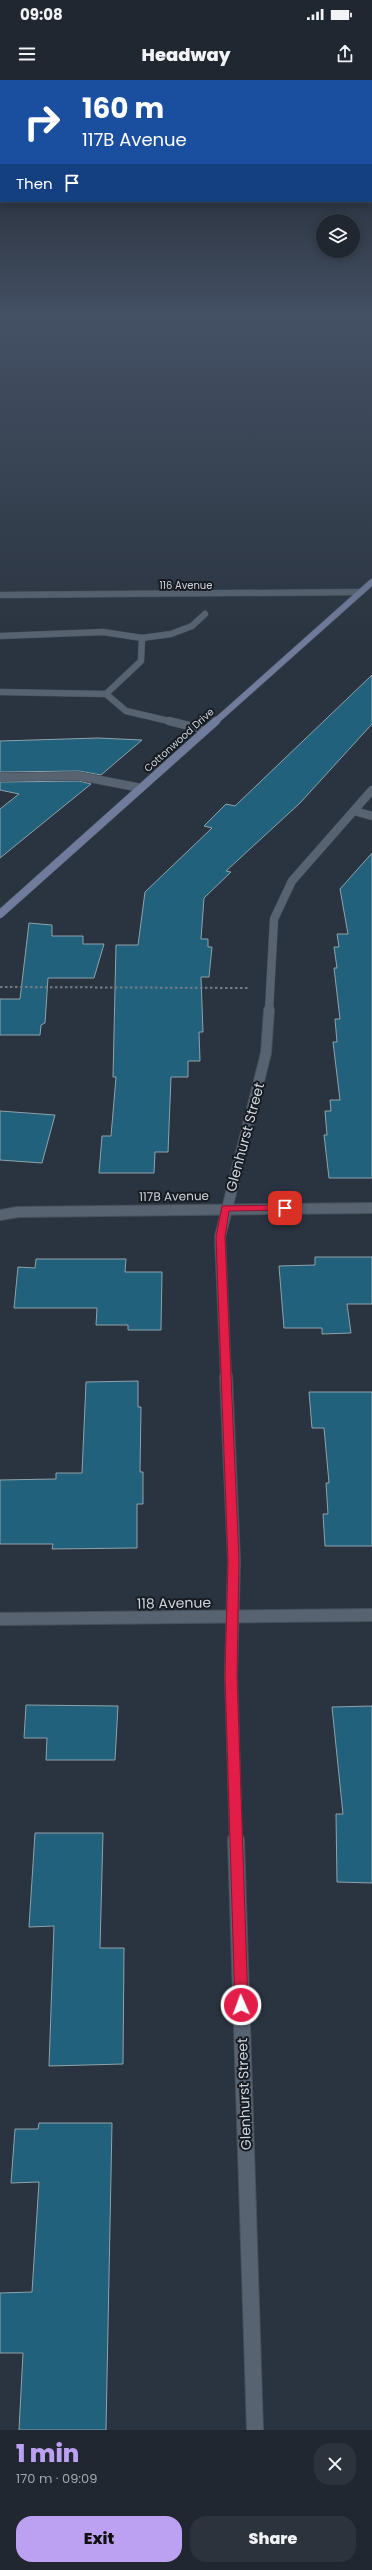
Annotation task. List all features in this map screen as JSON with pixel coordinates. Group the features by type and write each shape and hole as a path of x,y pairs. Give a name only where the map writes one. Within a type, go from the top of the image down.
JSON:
{"street":[{"name":"Cottonwood Drive","path":"0,914 372,582"},
{"name":"116 Avenue","path":"0,595 372,592"},
{"path":"0,636 103,632 142,638 171,634 192,626 205,614"},
{"path":"106,694 141,661 142,638"},
{"path":"0,692 106,694 126,711 205,730"},
{"path":"0,777 79,776 141,788"},
{"name":"Glenhurst Street","path":"255,2430 231,1675 234,1561 220,1237 226,1208 266,1053 274,919 286,891 297,875 372,790"},
{"path":"354,811 372,816"},
{"name":"117B Avenue","path":"0,1215 18,1212 226,1208 372,1208"},
{"name":"118 Avenue","path":"0,1619 372,1616"}],"path":[{"path":"0,987 269,988"}],"building":[{"path":"372,675 372,724 300,803 226,871 231,872 204,898 201,939 208,939 208,947 212,947 209,977 201,977 203,1032 199,1032 200,1061 188,1061 188,1077 171,1077 168,1152 155,1152 154,1173 99,1173 102,1136 111,1136 116,1077 113,1077 116,945 138,945 145,892 212,828 204,826 226,804 235,806"},
{"path":"98,738 142,740 101,775 79,771 0,772 0,741"},
{"path":"79,781 91,784 0,858 0,809 19,794 0,790 0,782"},
{"path":"372,853 372,1178 329,1178 324,1135 327,1135 325,1111 331,1111 330,1100 340,1100 333,1042 337,1042 335,1019 340,1019 334,968 337,968 334,947 339,947 337,934 348,934 340,889"},
{"path":"29,923 52,925 52,936 83,936 83,944 104,944 94,978 48,978 45,1023 41,1025 40,1035 0,1035 0,999 20,999"},
{"path":"0,1111 55,1115 42,1163 0,1160"},
{"path":"315,1257 372,1257 372,1304 347,1304 351,1333 322,1334 322,1328 284,1328 279,1266 315,1265"},
{"path":"36,1259 126,1259 125,1272 162,1272 161,1330 128,1330 128,1325 96,1325 97,1308 14,1308 18,1267 35,1268"},
{"path":"138,1381 138,1407 141,1407 140,1472 143,1472 143,1504 137,1504 137,1548 52,1549 53,1544 0,1544 0,1480 56,1479 56,1473 82,1473 86,1382"},
{"path":"309,1392 372,1392 372,1546 325,1546 323,1514 328,1514 326,1483 329,1483 324,1428 312,1428"},
{"path":"26,1705 118,1706 115,1760 46,1760 47,1738 24,1738"},
{"path":"372,1706 372,1883 337,1882 336,1814 343,1814 332,1707"},
{"path":"35,1833 103,1833 100,1948 124,1948 123,2064 49,2066 54,1926 29,1927"},
{"path":"39,2123 112,2123 106,2430 19,2430 23,2353 0,2353 0,2293 32,2292 39,2182 11,2183 15,2129 38,2129"}],"route":[{"path":"241,2005 231,1675 234,1561 220,1237 226,1208 285,1208"}]}
